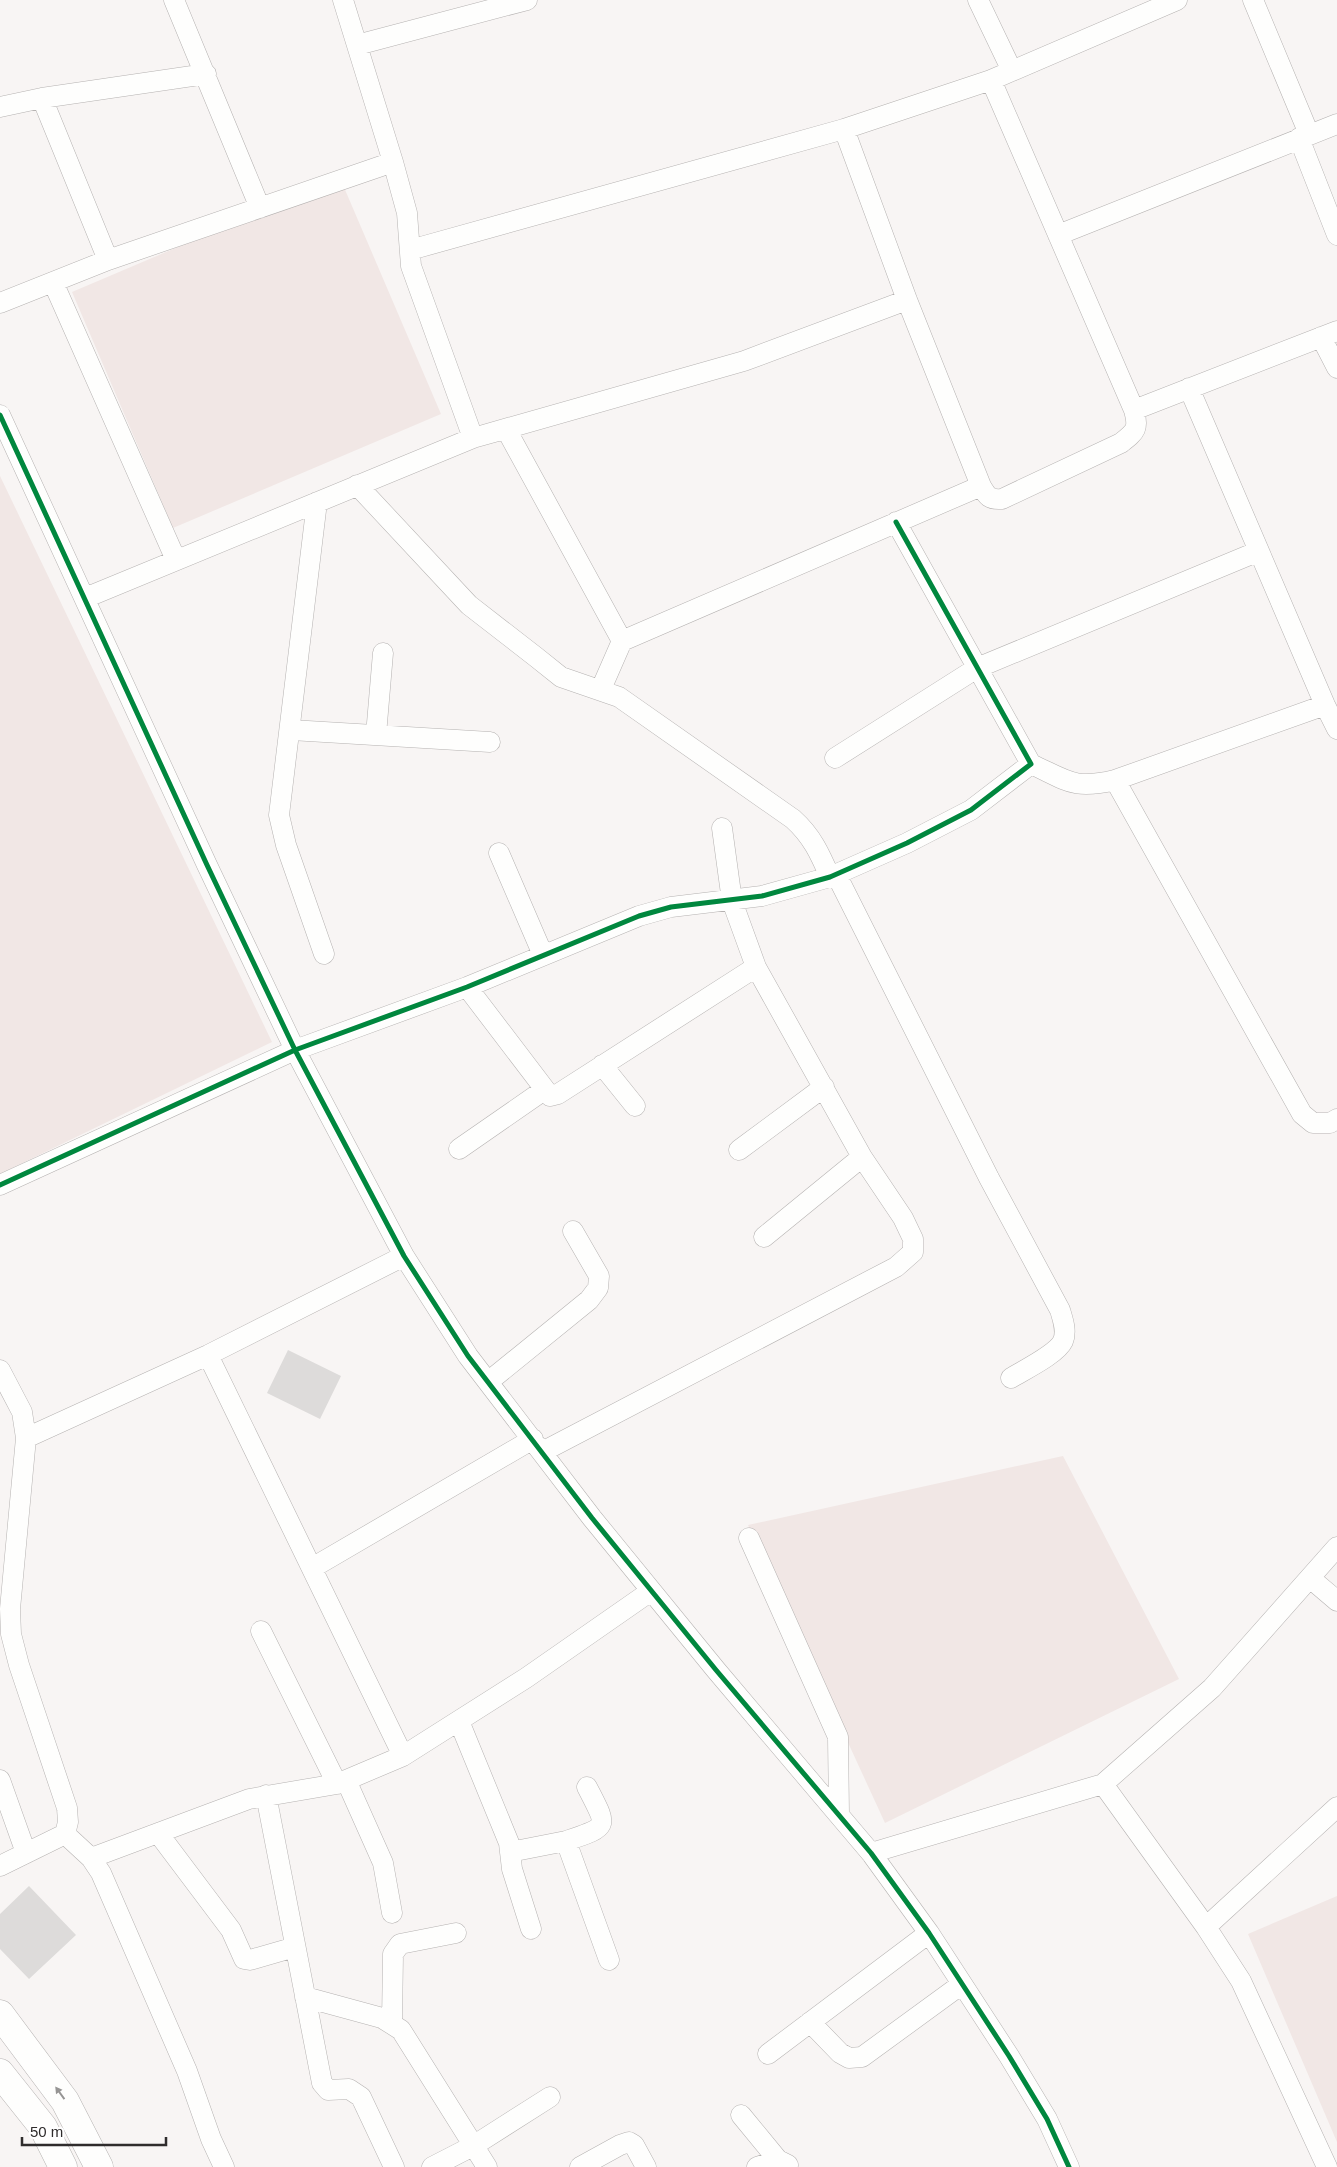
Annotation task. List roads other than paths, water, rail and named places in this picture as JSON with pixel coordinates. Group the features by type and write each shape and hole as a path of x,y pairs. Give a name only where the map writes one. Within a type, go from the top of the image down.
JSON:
{"highway":[{"path":"0,2014 65,2101 99,2167"},
{"path":"0,2073 43,2126 63,2167"}],"street":[{"path":"174,0 260,208"},
{"path":"343,0 394,162 407,213 411,266 473,438"},
{"path":"357,45 527,0"},
{"path":"978,0 1012,71"},
{"path":"410,250 844,129 990,80 1177,0"},
{"path":"1253,0 1304,136 1337,235"},
{"path":"0,107 42,98 206,74"},
{"path":"844,129 907,300 981,486 988,497 994,500 1002,499 1121,443 1136,430 1137,423 1134,410 990,80"},
{"path":"42,98 108,260"},
{"path":"1058,235 1337,124"},
{"path":"0,303 108,260 394,162"},
{"path":"53,282 176,560"},
{"path":"85,598 473,438 744,361 907,300"},
{"path":"1134,410 1329,334 1337,368"},
{"path":"1189,388 1337,729"},
{"path":"0,415 207,865 295,1050 404,1256 468,1356 592,1518 871,1853 962,1984 1047,2119 1070,2167"},
{"path":"506,429 622,641"},
{"path":"357,486 469,605 561,677 618,697 805,830 833,875 984,1169 1060,1310 1065,1327 1062,1342 1053,1352 1012,1378"},
{"path":"601,690 622,641 981,486"},
{"path":"317,502 279,815 286,845 324,954"},
{"path":"896,522 1031,764 1075,785 1092,785 1115,780 1325,705"},
{"path":"835,758 977,668 1259,551"},
{"path":"376,735 383,653"},
{"path":"290,730 490,742"},
{"path":"0,1185 295,1050 467,987 639,916 672,906 732,901 762,896 833,875 907,843 971,810 1031,764"},
{"path":"1115,780 1302,1114 1313,1123 1330,1123 1337,1119"},
{"path":"312,1568 538,1445 888,1272 913,1252 913,1239 903,1218 862,1158 756,967 732,901 722,828"},
{"path":"499,853 543,956"},
{"path":"467,987 550,1096 558,1094 756,967"},
{"path":"602,1065 635,1106"},
{"path":"739,1150 824,1088"},
{"path":"459,1149 544,1090"},
{"path":"764,1237 862,1158"},
{"path":"488,1382 589,1300 598,1288 599,1276 574,1231"},
{"path":"26,1438 208,1354 404,1256"},
{"path":"208,1354 403,1756"},
{"path":"0,1370 22,1412 26,1438 5,1611 19,1665 67,1808 68,1822 65,1834 0,1866"},
{"path":"749,1538 838,1737 839,1814"},
{"path":"871,1853 1103,1784 1212,1688 1337,1547"},
{"path":"1310,1578 1337,1601"},
{"path":"91,1858 249,1799 342,1782 403,1756 526,1678 651,1591"},
{"path":"261,1630 383,1863 392,1913"},
{"path":"459,1721 510,1852 512,1869 530,1929"},
{"path":"0,1780 26,1853"},
{"path":"1103,1784 1206,1927 1240,1981 1327,2167"},
{"path":"510,1852 566,1842 597,1830 601,1825 602,1817 587,1787"},
{"path":"266,1795 322,2083 328,2090 349,2089 361,2097 394,2167"},
{"path":"1206,1927 1337,1807"},
{"path":"158,1833 231,1930 244,1959 250,1960 295,1948"},
{"path":"65,1834 91,1858 101,1873 187,2071 224,2167"},
{"path":"566,1842 609,1960"},
{"path":"392,2023 395,1949 400,1944 456,1932"},
{"path":"768,2054 928,1933"},
{"path":"810,2022 840,2053 849,2058 862,2056 962,1984"},
{"path":"305,1997 392,2023 401,2030 487,2167"},
{"path":"432,2167 473,2146 550,2097"},
{"path":"741,2115 783,2164"},
{"path":"580,2167 629,2142 634,2145 646,2167"},
{"path":"757,2167 783,2164"}]}
